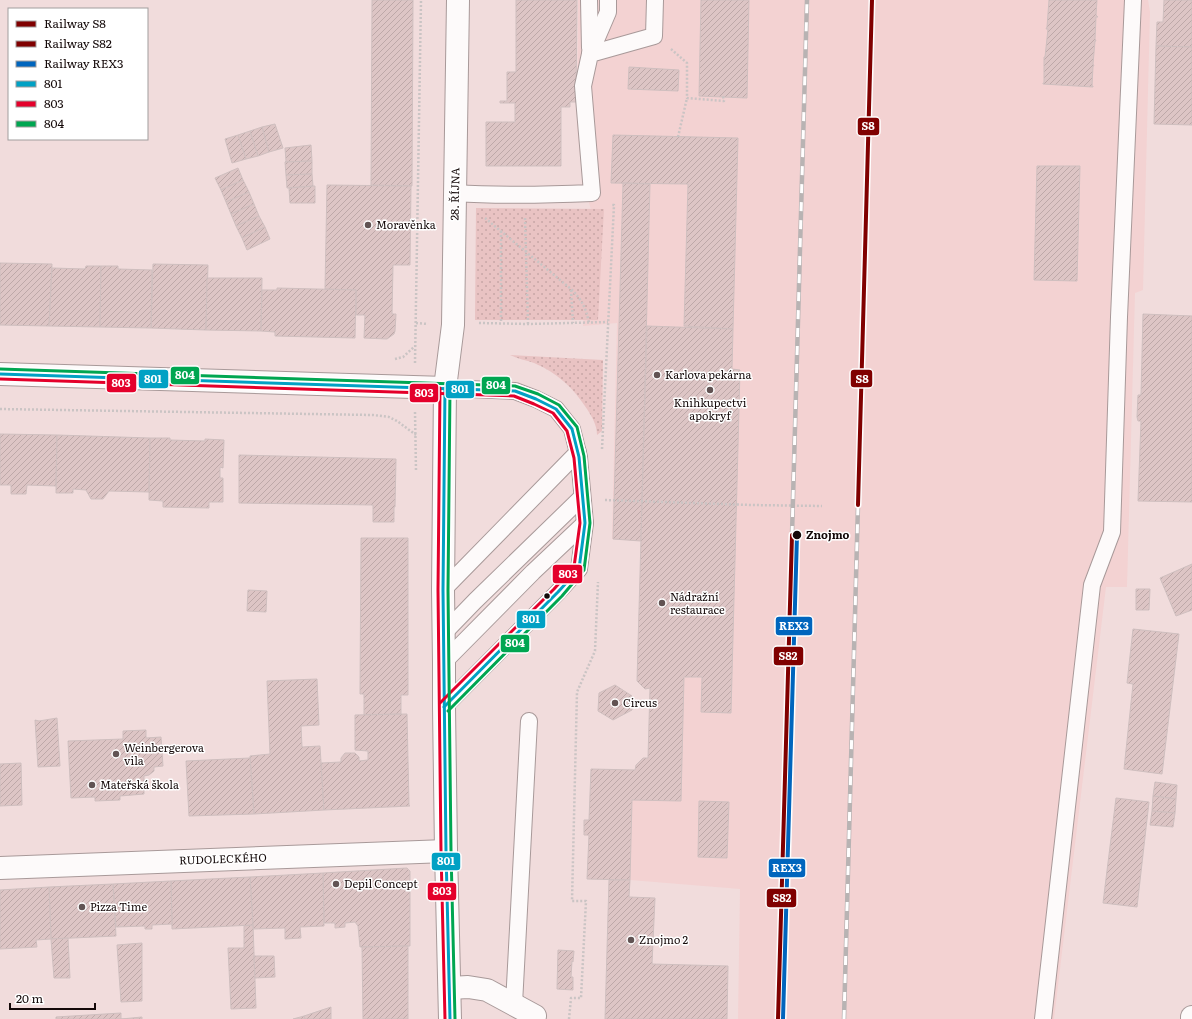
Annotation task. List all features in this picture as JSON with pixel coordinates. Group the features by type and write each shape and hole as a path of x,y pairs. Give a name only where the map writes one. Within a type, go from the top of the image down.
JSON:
{"street":[{"name":"28. ŘÍJNA","path":"450,1019 446,852 443,590 445,388 453,324 458,0"},
{"path":"0,374 445,388"},
{"name":"RUDOLECKÉHO","path":"0,868 446,852"},
{"path":"450,988 468,987 486,990 514,1004 536,1018"}],"lane":[{"path":"589,0 590,54"},
{"path":"455,193 592,193 583,86 590,54 608,12 608,0"},
{"path":"590,54 654,36 655,0"},
{"path":"1043,1019 1092,585 1112,532 1118,317 1132,0"},
{"path":"444,707 558,592 579,568 584,523 578,452 572,429 556,409 515,391 445,388"},
{"path":"443,590 578,452"},
{"path":"444,633 582,497"},
{"path":"444,662 584,523"},
{"path":"514,1004 529,721"}],"path":[{"path":"654,36 687,63 688,98 678,137"},
{"path":"688,98 724,101 724,96"},
{"path":"602,454 614,205"},
{"path":"484,217 580,298 587,311 589,323"},
{"path":"525,217 528,324"},
{"path":"501,230 501,324"},
{"path":"571,289 573,323"},
{"path":"472,323 528,324 608,322"},
{"path":"0,409 373,415 389,417 416,435"},
{"path":"601,500 822,506"},
{"path":"569,1019 571,998 581,998 586,901 572,901 577,692 595,651 598,580"}],"shaded area":[{"path":"578,0 1148,0 1150,12 1143,290 1135,293 1127,587 1106,587 1054,1019 738,1019 740,889 630,880 587,879 589,836 584,835 584,820 589,820 635,770 636,765 643,758 648,758 650,689 645,689 637,681 641,541 612,539 617,323 583,326 591,210 582,176 577,125"},
{"path":"476,208 604,209 598,320 475,320"},
{"path":"510,355 603,360 602,431 597,435 595,424 582,401 558,376 534,363"}],"building":[{"path":"372,0 413,0 412,186 371,185"},
{"path":"516,0 577,0 576,102 570,102 570,107 561,107 561,166 486,166 486,122 515,122 515,103 500,103 500,101 507,101 507,72 516,72"},
{"path":"701,0 749,0 747,98 699,96"},
{"path":"1049,0 1097,0 1096,15 1098,17 1096,17 1093,87 1043,84"},
{"path":"1164,0 1192,0 1192,47 1156,46 1157,22 1163,22"},
{"path":"1156,46 1192,47 1192,125 1154,124"},
{"path":"629,67 679,70 678,91 628,89"},
{"path":"275,124 283,148 269,152 262,127"},
{"path":"262,127 269,152 258,156 250,131"},
{"path":"250,131 258,156 246,159 238,135"},
{"path":"238,135 246,159 232,163 225,139"},
{"path":"613,135 738,138 733,329 684,326 688,184 611,183"},
{"path":"311,145 312,161 285,162 285,148"},
{"path":"312,161 312,174 286,175 285,162"},
{"path":"1037,166 1080,166 1077,281 1034,280"},
{"path":"238,168 243,180 221,190 215,178"},
{"path":"312,174 313,186 287,188 286,175"},
{"path":"243,180 249,192 226,202 221,190"},
{"path":"623,183 650,184 641,541 613,539"},
{"name":"Moravěnka","path":"327,185 411,186 410,265 393,265 392,314 396,314 395,331 394,334 387,339 364,338 365,315 356,315 356,290 325,289"},
{"path":"315,186 315,203 290,203 289,188"},
{"path":"249,192 254,204 231,214 226,202"},
{"path":"254,204 259,216 236,226 231,214"},
{"path":"259,216 265,227 242,238 236,226"},
{"path":"265,227 270,239 247,250 242,238"},
{"path":"0,263 52,264 49,326 0,325"},
{"path":"153,264 208,265 206,330 151,328"},
{"path":"86,266 101,266 100,327 49,326 52,268 85,269"},
{"path":"101,266 118,266 118,269 152,270 151,328 100,327"},
{"path":"207,278 262,278 261,331 206,330"},
{"path":"277,288 356,290 355,338 275,336 275,332 261,331 262,290 277,290"},
{"path":"1143,314 1192,316 1192,502 1138,501 1141,421 1138,421 1137,417 1138,395 1141,395"},
{"path":"647,326 733,329 732,369 740,370 731,713 701,712 702,677 684,677 681,801 632,800 630,880 587,879 589,835 584,835 584,820 589,820 591,769 635,770 636,765 643,758 648,758 650,688 645,689 637,681"},
{"path":"0,434 57,435 56,486 27,485 26,494 11,494 11,485 0,485"},
{"path":"57,435 150,438 149,492 109,491 103,499 91,499 86,490 73,489 73,493 56,493"},
{"path":"150,438 205,441 205,439 224,440 223,468 220,467 220,478 223,478 223,502 209,502 209,508 163,507 163,501 149,500"},
{"path":"239,455 396,459 394,522 373,522 373,505 239,503"},
{"path":"361,538 408,538 408,695 401,695 401,714 364,715 364,694 360,694"},
{"path":"1192,564 1192,610 1176,616 1160,578"},
{"path":"1136,589 1150,589 1149,610 1136,610"},
{"path":"248,590 267,591 266,612 247,611"},
{"path":"1133,629 1179,634 1162,774 1124,769 1133,684 1127,683"},
{"path":"317,679 319,725 301,726 302,747 320,746 324,810 254,814 250,756 270,754 267,681"},
{"name":"Circus","path":"615,685 632,696 632,710 613,720 598,711 599,693"},
{"path":"407,714 410,806 324,810 321,763 341,762 341,758 345,753 355,753 359,757 359,761 368,760 368,751 355,750 355,715"},
{"path":"57,718 60,766 38,767 35,720 39,721"},
{"name":"Weinbergerova vila","path":"146,730 146,738 161,737 163,766 154,767 154,771 149,775 144,776 144,794 120,796 120,800 95,801 95,797 71,798 68,741 123,739 123,731"},
{"path":"250,758 254,814 189,816 186,761"},
{"path":"21,763 22,805 0,806 0,764"},
{"path":"1155,782 1177,785 1176,799 1153,796"},
{"path":"1153,796 1176,799 1175,813 1152,811"},
{"path":"1116,798 1149,802 1137,907 1103,903"},
{"path":"699,801 729,802 727,858 698,857"},
{"path":"1152,811 1175,813 1173,827 1150,825"},
{"path":"407,868 410,871 410,946 360,947 358,926 355,922 345,923 345,927 335,928 335,923 324,923 323,873"},
{"path":"323,873 324,926 300,927 301,938 285,939 285,928 253,929 250,877"},
{"path":"250,877 253,925 172,929 171,881"},
{"path":"609,880 630,880 629,897 655,898 652,964 728,966 727,1019 605,1019"},
{"path":"171,881 172,924 152,925 152,929 145,929 145,926 116,927 113,884"},
{"name":"Pizza Time","path":"113,884 116,936 51,939 49,887"},
{"path":"49,887 51,939 36,940 37,947 0,949 0,890"},
{"path":"253,925 256,1008 231,1009 228,948 244,948 244,926"},
{"path":"68,938 70,978 54,978 51,939"},
{"path":"142,943 142,1001 121,1002 117,945"},
{"path":"408,946 408,1019 363,1019 362,947"},
{"path":"558,950 574,951 571,977 573,977 573,990 557,989"},
{"path":"254,956 274,956 275,977 255,978"},
{"path":"331,1007 331,1019 305,1019 304,1016"},
{"path":"121,1013 121,1019 56,1019 56,1017"},
{"path":"304,1016 305,1019 293,1019"},
{"path":"142,1017 142,1019 121,1019"}],"railway":[{"path":"792,535 807,0"},
{"path":"844,1019 858,505"}],"rail line":[{"name":"S8","path":"858,505 872,0"},
{"name":"S82","path":"778,1019 792,535"},
{"name":"REX3","path":"783,1019 797,535"}],"transit line":[{"name":"804","path":"0,369 515,386 538,394 559,405 577,427 584,456 590,523 584,570 562,596 448,711"},
{"name":"801","path":"0,374 515,391 556,409 572,429 579,457 585,523 579,569 444,707"},
{"name":"803","path":"0,379 514,396 553,413 567,431 574,458 580,523 574,567 440,703"},
{"name":"803","path":"440,388 438,590 441,851 445,1019"},
{"name":"801","path":"445,388 443,590 446,851 450,1019"},
{"name":"804","path":"450,388 448,590 451,851 455,1019"}],"place":[{"name":"Moravěnka","path":"368,225"},
{"name":"Karlova pekárna","path":"657,375"},
{"name":"Knihkupectvi apokryf","path":"710,390"},
{"name":"Znojmo","path":"797,535"},
{"name":"Nádražní restaurace","path":"662,603"},
{"name":"Circus","path":"615,703"},
{"name":"Weinbergerova vila","path":"116,754"},
{"name":"Mateřská škola","path":"92,785"},
{"name":"Depil Concept","path":"336,884"},
{"name":"Pizza Time","path":"82,907"},
{"name":"Znojmo 2","path":"631,940"}]}
